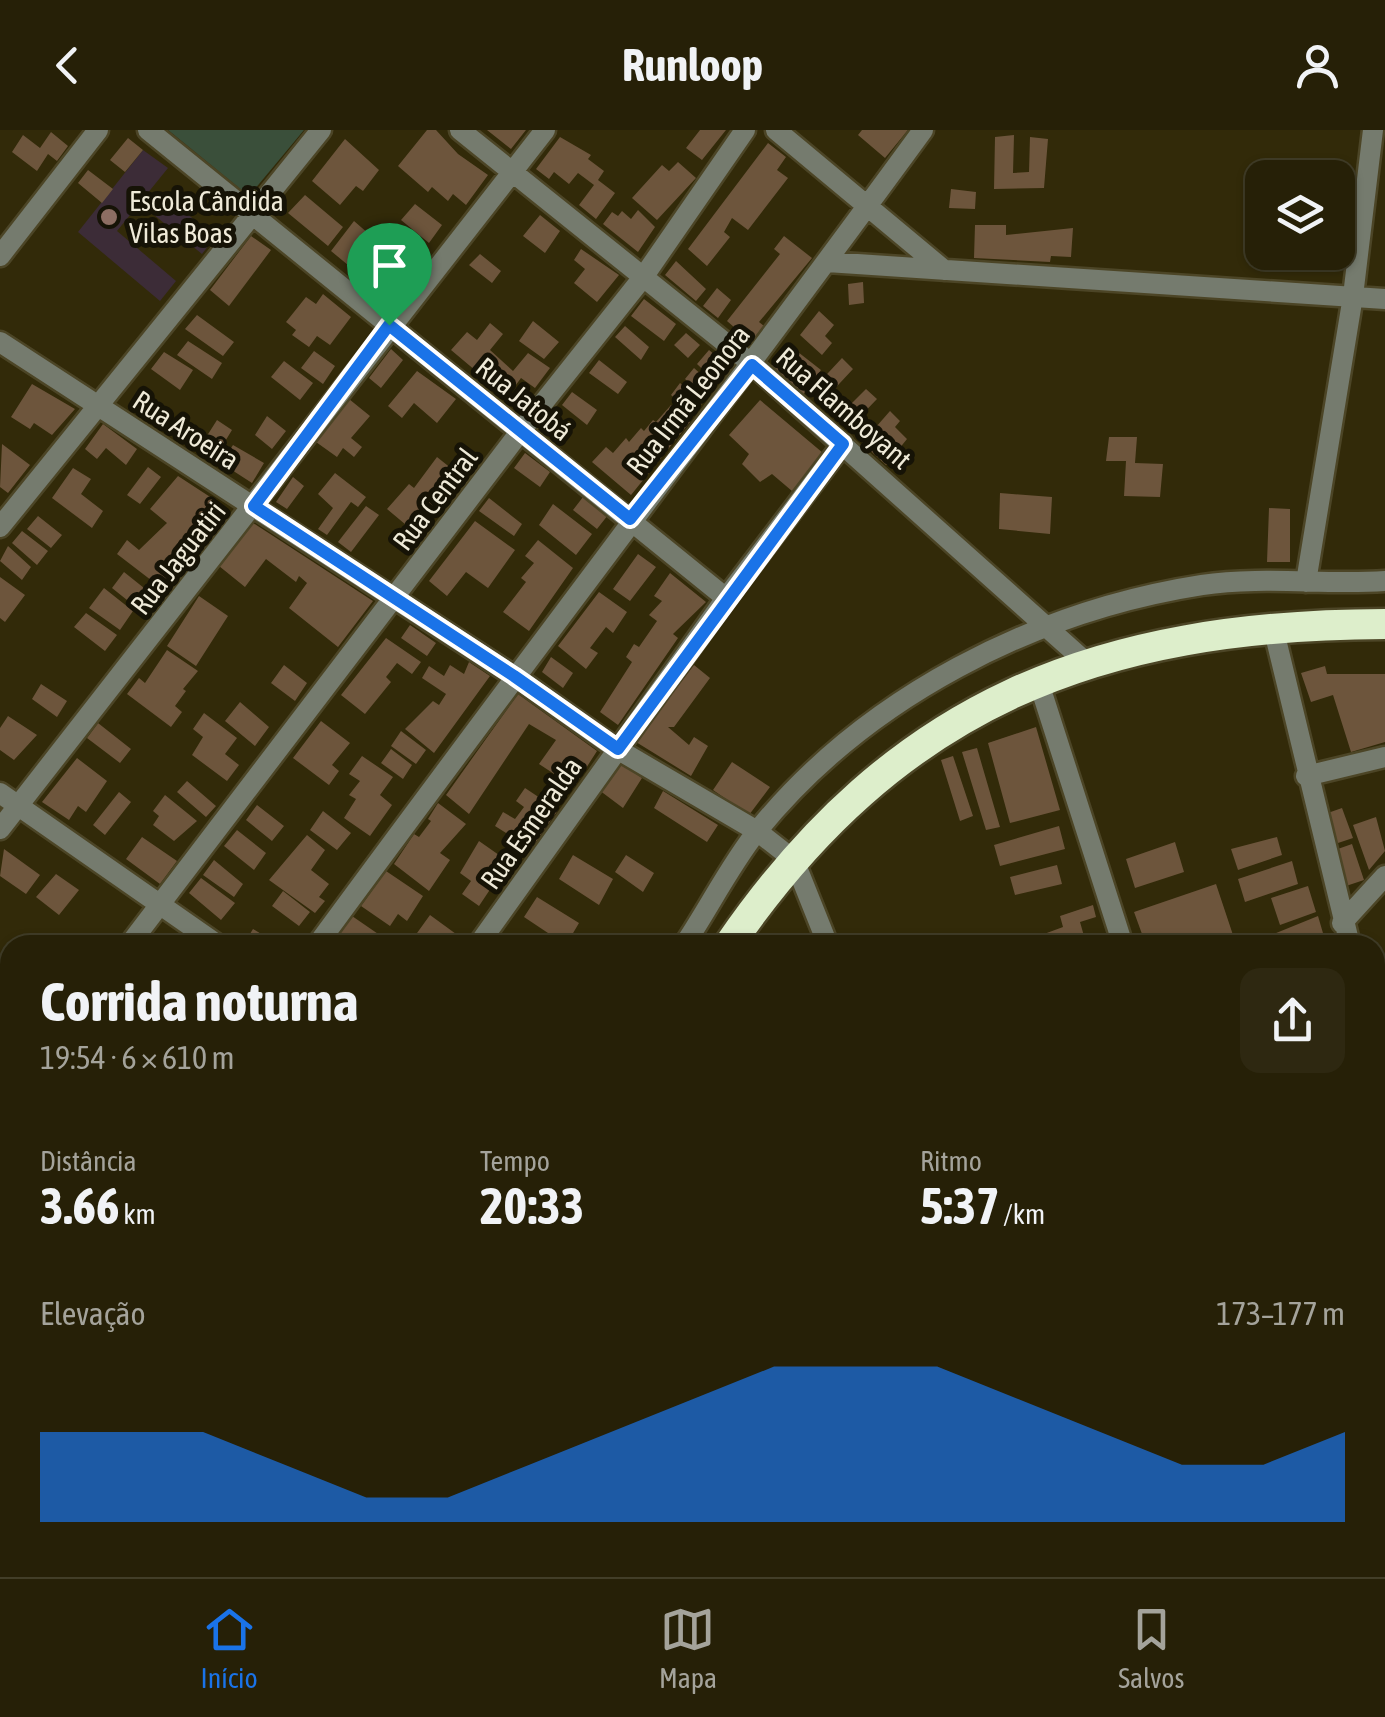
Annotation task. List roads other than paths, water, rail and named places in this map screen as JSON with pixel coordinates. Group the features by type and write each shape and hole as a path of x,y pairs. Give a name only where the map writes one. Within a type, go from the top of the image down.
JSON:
{"highway":[{"path":"737,935 794,860 898,759 962,717 1038,680 1179,640 1273,627 1385,624"}],"street":[{"path":"0,256 98,130"},
{"name":"Rua Jatobá","path":"148,130 726,598"},
{"path":"0,527 321,130"},
{"name":"Rua Flamboyant","path":"460,130 752,365 1047,623 1088,664"},
{"name":"Rua Jaguatiri","path":"0,829 254,506 389,325 545,130"},
{"name":"Rua Central","path":"137,935 520,432 644,276 744,130"},
{"path":"776,130 944,270"},
{"name":"Rua Irmã Leonora","path":"324,935 630,519 752,365 923,130"},
{"path":"1306,582 1353,296 1373,130"},
{"path":"827,262 1385,299"},
{"name":"Rua Aroeira","path":"0,342 396,598 618,749 757,831 794,860"},
{"name":"Rua Esmeralda","path":"485,935 726,598 843,444"},
{"path":"690,935 757,831 820,765 922,689 1047,623 1124,600 1206,584 1385,581"},
{"path":"1273,627 1346,935"},
{"path":"1038,680 1120,935"},
{"path":"1306,776 1385,758"},
{"path":"0,793 204,935"},
{"path":"794,860 824,935"},
{"path":"1342,923 1385,876"}],"place":[{"name":"Escola Cândida Vilas Boas","path":"109,217"}]}
